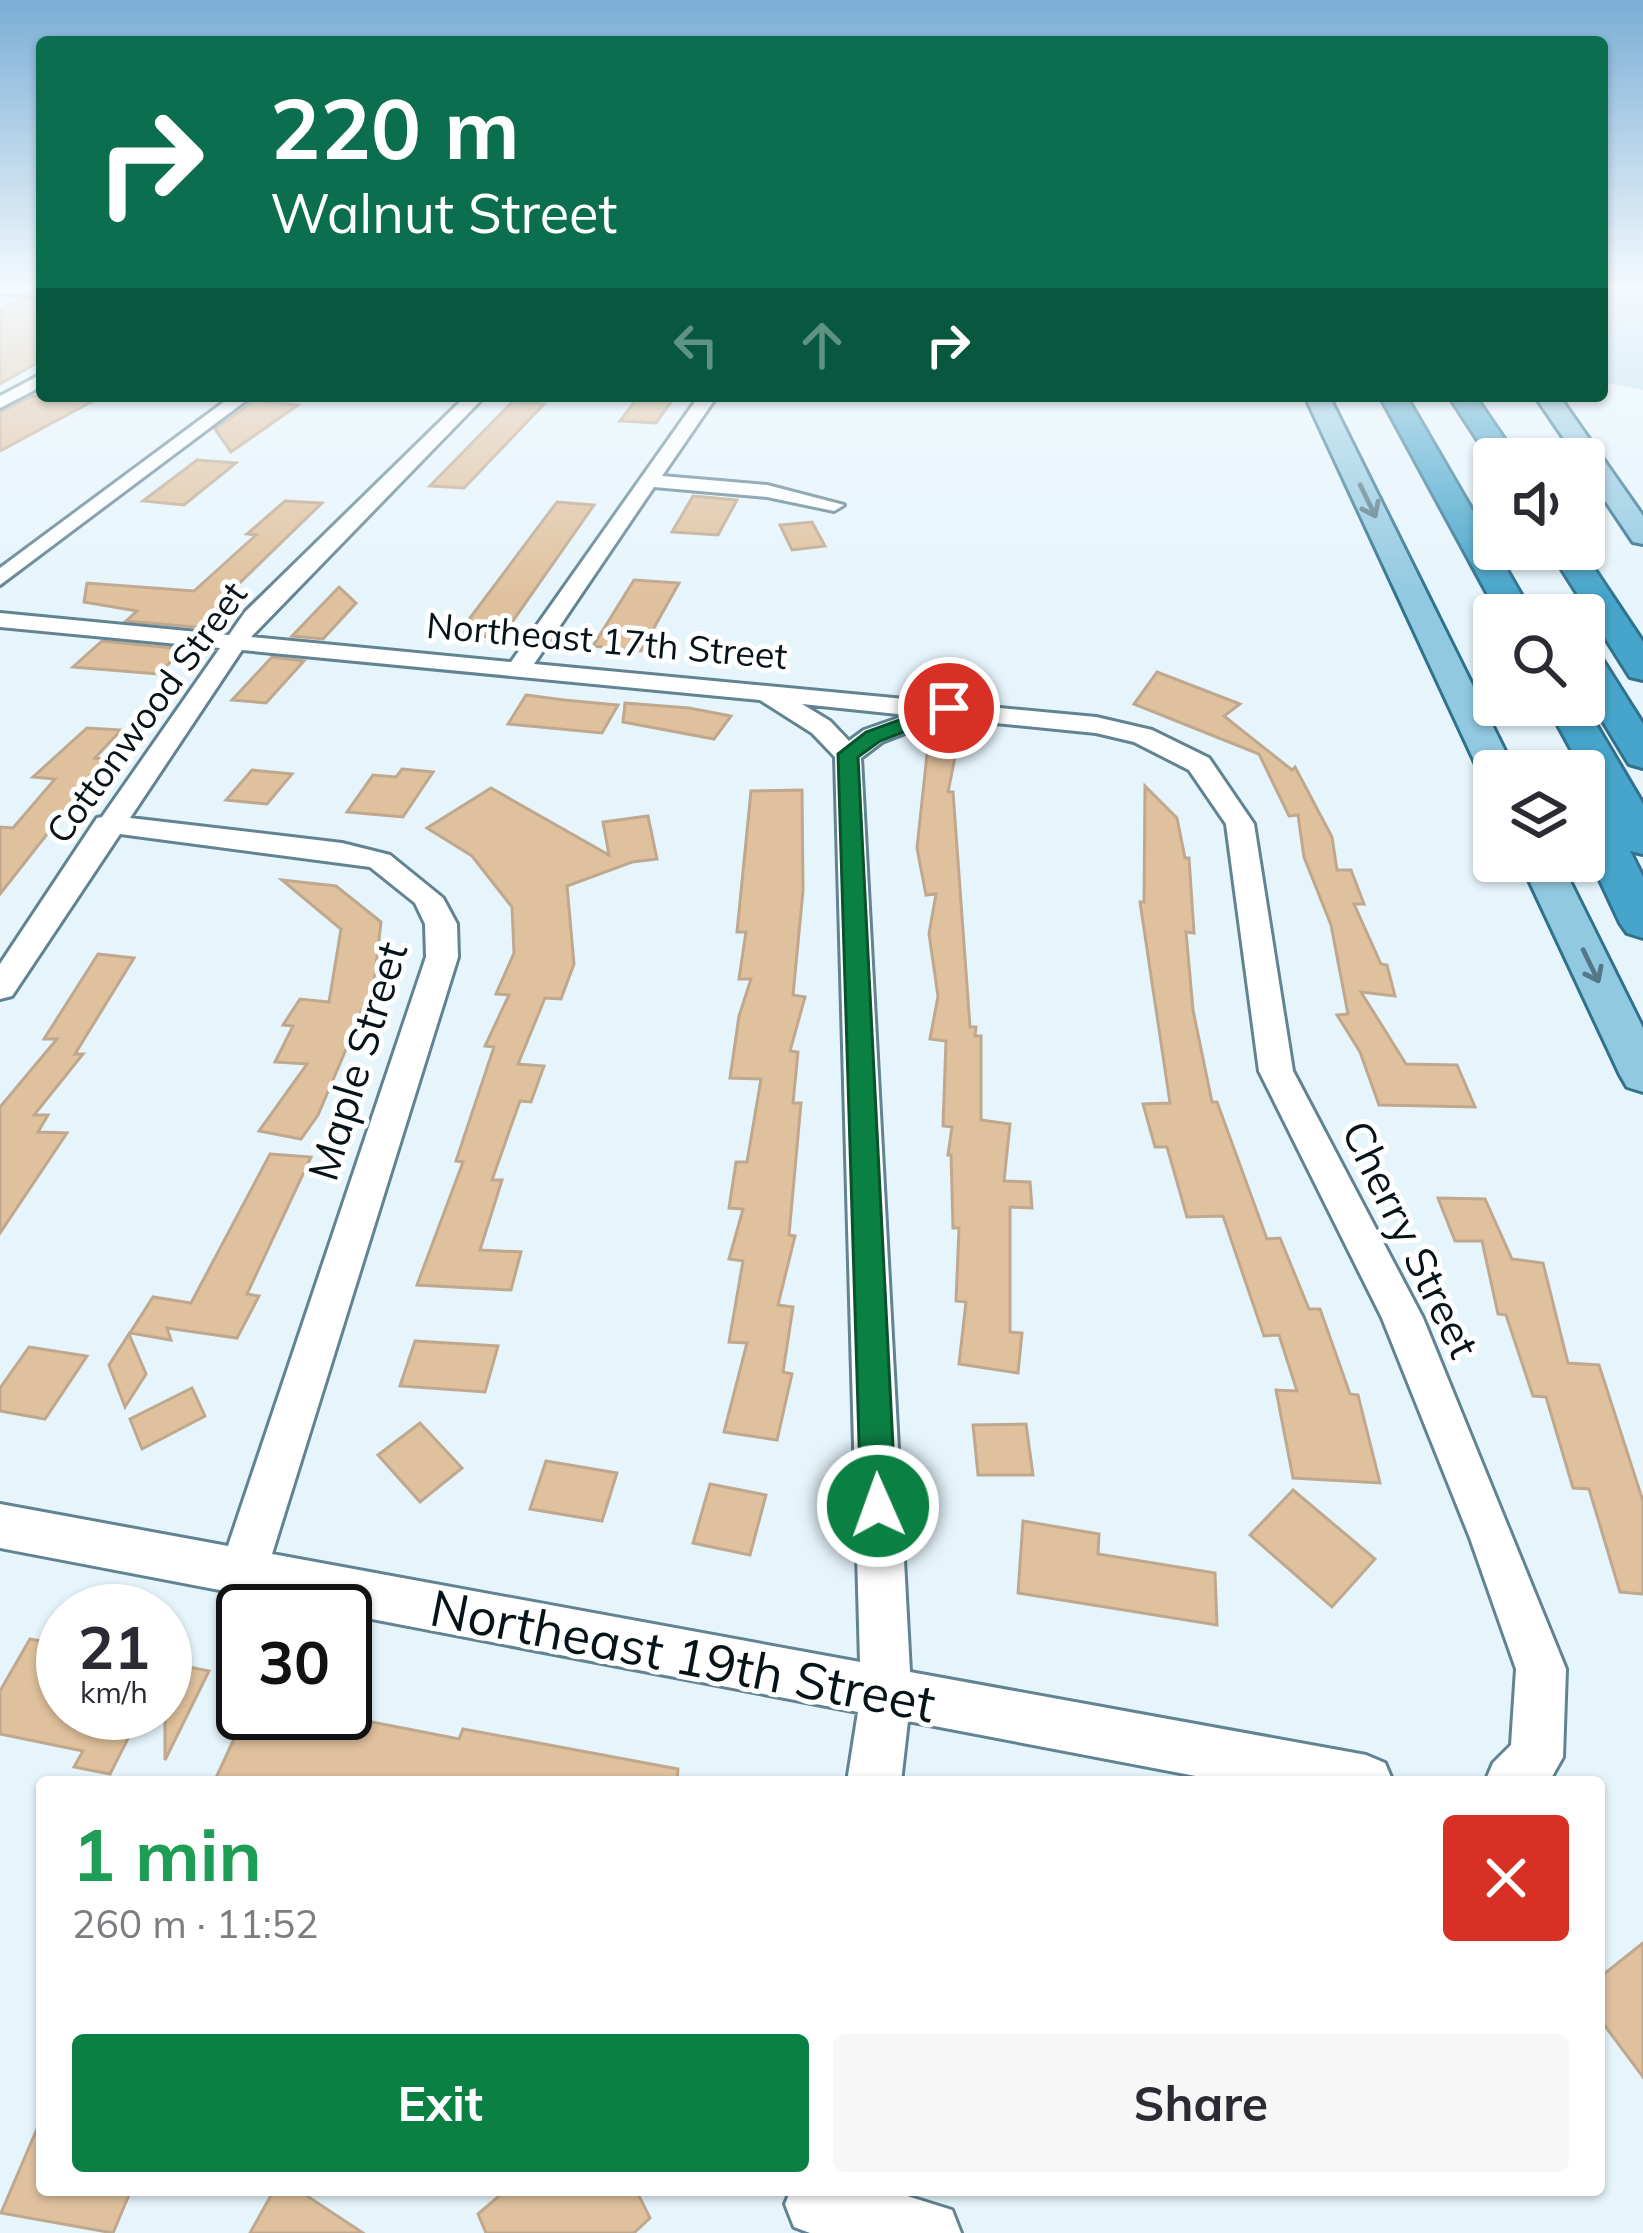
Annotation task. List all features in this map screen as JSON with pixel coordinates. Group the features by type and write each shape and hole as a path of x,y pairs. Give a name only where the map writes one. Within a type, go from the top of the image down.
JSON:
{"highway":[{"path":"1396,402 1504,594"},
{"path":"1428,402 1454,445"},
{"path":"1466,402 1490,438"},
{"path":"1578,570 1643,669"},
{"path":"1605,694 1643,756"},
{"path":"1578,726 1643,841"},
{"path":"1605,844 1643,923"}],"main road":[{"path":"1320,402 1487,750"},
{"path":"1551,402 1643,536"},
{"path":"1550,882 1643,1075"}],"street":[{"path":"0,578 235,402"},
{"name":"Cottonwood Street","path":"0,988 232,643 310,555 470,402"},
{"path":"519,668 704,402"},
{"path":"649,482 767,491 834,505"},
{"name":"Northeast 17th Street","path":"0,620 1096,724 1143,736 1199,764"},
{"path":"759,691 794,707 848,754 886,1694 875,1776"},
{"path":"848,754 873,736 949,708"},
{"name":"Cherry Street","path":"1199,764 1240,824 1276,1071 1402,1318 1541,1669 1525,1770"},
{"name":"Maple Street","path":"107,824 341,852 380,861 428,898 441,924 442,957 243,1570"},
{"name":"Northeast 19th Street","path":"0,1526 1333,1776"},
{"path":"812,2209 929,2233"}],"building":[{"path":"33,396 36,402 91,402 0,451 0,412"},
{"path":"252,402 298,405 231,452 215,429"},
{"path":"512,402 544,404 464,488 430,486"},
{"path":"634,402 671,402 656,423 620,421"},
{"path":"197,460 236,463 184,505 143,501"},
{"path":"693,496 737,500 718,535 672,532"},
{"path":"285,501 322,503 221,601 233,602 206,628 126,621 137,611 84,602 87,583 194,591 256,535 247,534"},
{"path":"557,502 594,505 501,638 458,634"},
{"path":"812,522 825,546 792,550 780,525"},
{"path":"634,580 679,583 641,651 593,646"},
{"path":"339,587 356,603 323,639 292,636"},
{"path":"102,641 184,649 158,674 73,667"},
{"path":"272,657 304,661 266,703 232,700"},
{"path":"1157,672 1240,704 1224,716 1292,770 1295,767 1332,837 1337,870 1351,870 1364,904 1354,904 1381,964 1387,965 1395,996 1361,992 1406,1064 1457,1065 1475,1107 1379,1105 1360,1052 1337,1015 1348,1014 1331,925 1304,857 1298,815 1289,816 1259,754 1134,704"},
{"path":"526,695 618,705 602,733 508,724"},
{"path":"625,703 731,716 714,739 623,722"},
{"path":"87,728 121,730 95,758 106,759 0,894 0,827 13,828 55,779 33,777"},
{"path":"928,745 957,747 948,792 953,792 970,1027 976,1027 975,1036 981,1036 981,1120 1010,1124 1004,1181 1030,1182 1032,1208 1010,1207 1010,1332 1022,1333 1018,1373 959,1364 966,1302 956,1301 959,1228 953,1228 948,1155 952,1127 943,1126 946,1041 930,1039 938,996 929,934 936,894 926,895 917,848"},
{"path":"402,769 433,772 403,817 347,812 373,775 396,777"},
{"path":"252,770 292,774 267,804 226,800"},
{"path":"1145,786 1177,818 1185,858 1189,858 1194,933 1186,932 1193,1010 1212,1102 1217,1102 1267,1239 1280,1238 1309,1309 1320,1309 1350,1394 1358,1395 1380,1483 1293,1478 1276,1390 1297,1391 1279,1335 1264,1336 1223,1216 1187,1217 1167,1147 1155,1147 1143,1104 1170,1103 1140,902 1144,902"},
{"path":"491,788 609,855 603,822 648,816 657,859 632,862 567,886 574,964 561,999 545,998 518,1064 544,1066 531,1102 520,1101 492,1180 502,1180 480,1250 521,1252 511,1290 417,1285 463,1162 456,1161 494,1047 485,1046 509,995 496,994 514,953 512,907 472,856 427,828"},
{"path":"802,790 803,891 793,995 805,997 790,1051 798,1052 793,1103 801,1103 789,1235 795,1236 778,1305 793,1307 783,1372 792,1374 777,1440 724,1432 747,1343 729,1342 743,1261 729,1259 743,1209 729,1208 736,1162 747,1162 761,1079 730,1078 739,1016 751,979 739,979 746,932 737,932 751,791"},
{"path":"282,880 336,886 381,922 373,992 345,1040 350,1040 318,1115 301,1139 259,1131 307,1064 275,1062 293,1026 283,1025 300,999 329,1002 341,929"},
{"path":"98,954 134,958 75,1054 83,1054 34,1115 48,1115 38,1132 67,1133 0,1233 0,1107 57,1039 44,1039"},
{"path":"270,1154 311,1157 247,1294 259,1296 237,1338 167,1328 171,1340 130,1333 153,1297 191,1303"},
{"path":"1438,1198 1485,1199 1512,1259 1543,1263 1568,1363 1599,1365 1643,1501 1643,1594 1620,1592 1589,1489 1573,1488 1546,1397 1533,1396 1506,1315 1498,1314 1482,1241 1455,1241"},
{"path":"129,1334 146,1374 125,1407 109,1365"},
{"path":"415,1341 498,1346 485,1392 400,1386"},
{"path":"29,1347 87,1356 45,1419 0,1411 0,1388"},
{"path":"192,1388 205,1416 142,1449 130,1419"},
{"path":"420,1423 462,1468 420,1502 378,1455"},
{"path":"1026,1424 1033,1475 978,1475 973,1425"},
{"path":"546,1461 617,1473 602,1521 530,1509"},
{"path":"710,1484 766,1495 750,1555 693,1543"},
{"path":"1293,1490 1375,1559 1332,1607 1250,1535"},
{"path":"1023,1521 1099,1534 1098,1554 1215,1573 1217,1625 1018,1593"},
{"path":"30,1639 36,1640 36,1740 127,1740 110,1774 74,1767 83,1751 0,1734 0,1691"},
{"path":"192,1668 209,1671 192,1705"},
{"path":"372,1722 459,1739 463,1729 678,1769 677,1776 217,1776 233,1740 372,1740"},
{"path":"165,1740 175,1740 165,1760"},
{"path":"1643,1943 1643,2077 1605,2026 1605,1973"},
{"path":"36,2131 36,2196 128,2196 113,2233 1,2213"},
{"path":"271,2196 307,2196 363,2233 250,2233"},
{"path":"499,2196 639,2196 650,2218 634,2233 486,2233 478,2214"}],"route":[{"path":"878,1506 848,754 873,736 949,708"}]}
